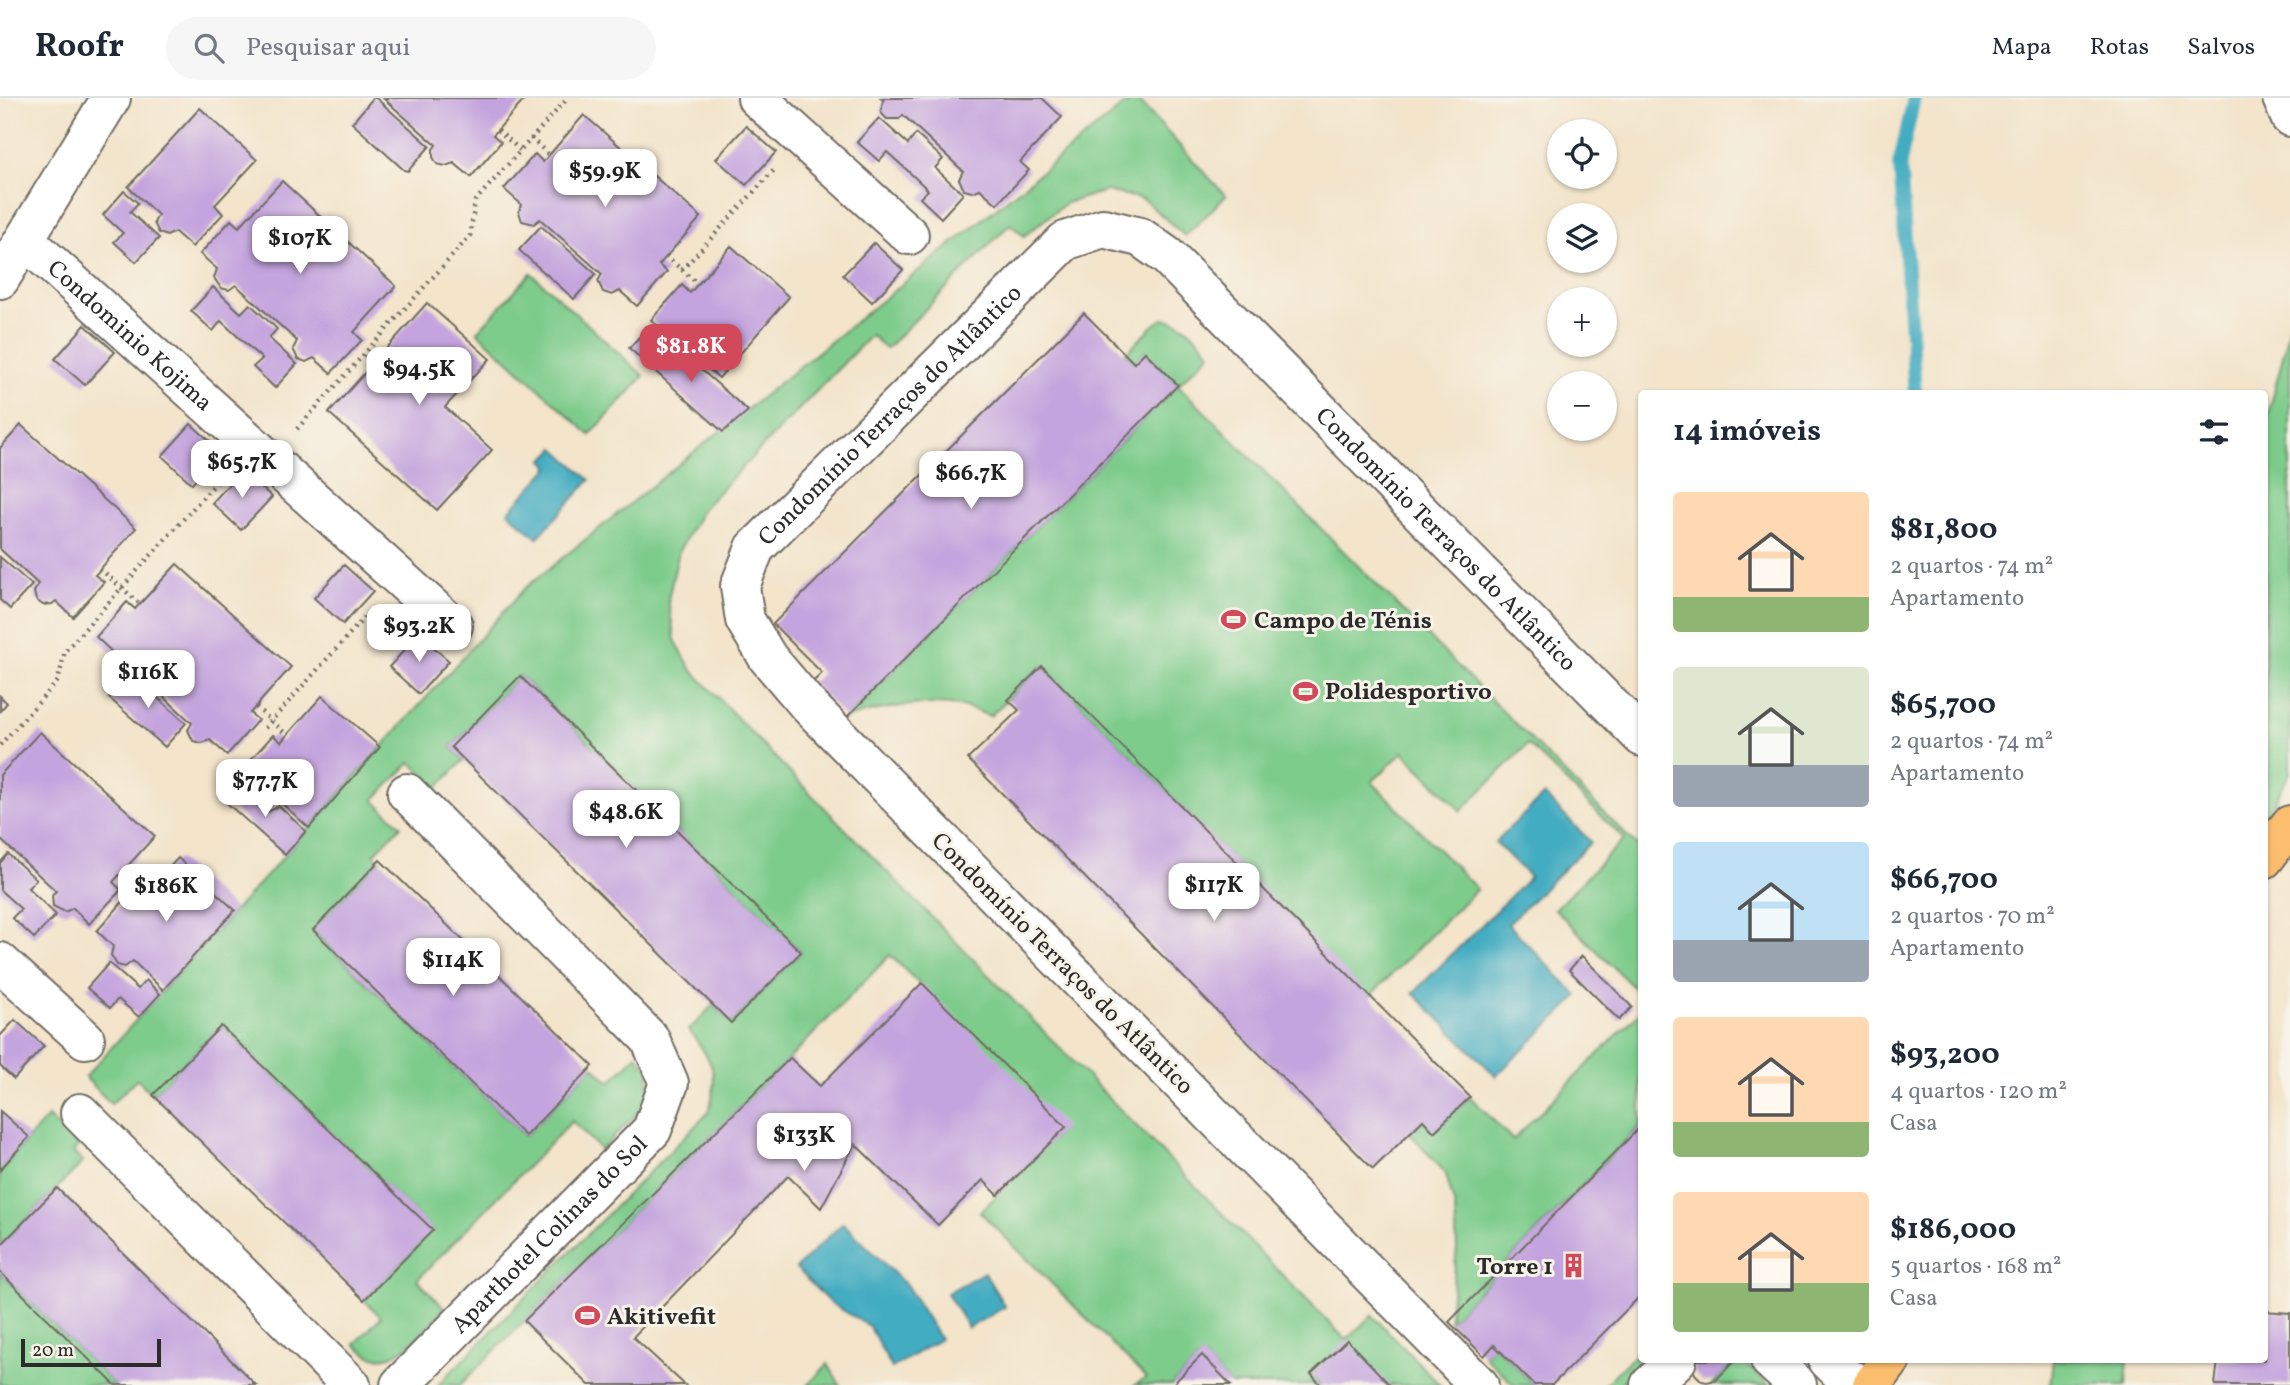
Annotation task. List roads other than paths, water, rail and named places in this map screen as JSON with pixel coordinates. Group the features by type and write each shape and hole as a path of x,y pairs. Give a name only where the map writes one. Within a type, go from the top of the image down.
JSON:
{"main road":[{"path":"2268,854 2290,825"},
{"path":"1869,1385 1888,1363"}],"street":[{"name":"Condominio Kojima","path":"0,279 111,98"},
{"path":"757,98 909,235"},
{"path":"2283,98 2290,117"},
{"name":"Condomínio Terraços do Atlântico","path":"1479,1385 808,705 768,658 745,620 740,586 755,548 1065,241 1103,228 1140,236 1167,256 1638,733"},
{"name":"Condominio Kojima","path":"25,240 453,626"},
{"name":"Aparthotel Colinas do Sol","path":"400,1385 652,1130 668,1083 650,1040 407,793"},
{"path":"2268,852 2290,813"},
{"path":"0,962 85,1039"},
{"path":"80,1112 351,1385"},
{"path":"1650,1385 1674,1363"},
{"path":"1773,1363 1797,1385"},
{"path":"1831,1363 1847,1379 1869,1385"}],"water":[{"path":"555,448 590,480 537,538 508,512 550,467 543,460"},
{"path":"1544,795 1591,842 1508,924 1578,996 1496,1076 1413,993 1530,877 1495,842"},
{"path":"843,1223 907,1286 940,1339 892,1368 869,1326 829,1302 796,1268"},
{"path":"984,1272 1005,1307 968,1328 947,1293"}],"waterway":[{"path":"1914,98 1900,162 1915,390"}],"place":[{"name":"Campo de Ténis","path":"1234,620"},
{"name":"Polidesportivo","path":"1305,691"},
{"name":"Torre 1","path":"1573,1266"},
{"name":"Akitivefit","path":"587,1316"}]}
